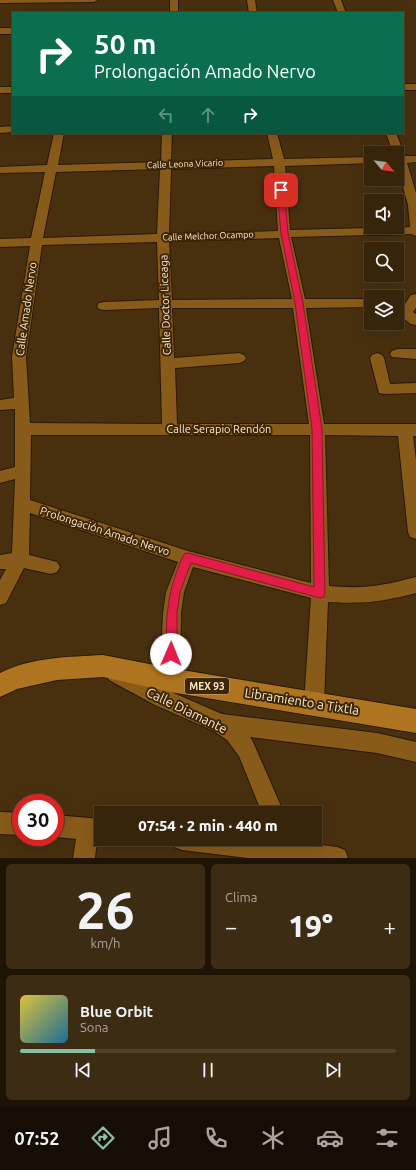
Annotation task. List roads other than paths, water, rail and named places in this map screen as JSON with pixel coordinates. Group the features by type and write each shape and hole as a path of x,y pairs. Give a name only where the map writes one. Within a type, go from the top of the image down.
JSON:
{"main road":[{"name":"Libramiento a Tixtla","path":"0,685 14,678 57,669 103,666 170,680 416,721"}],"street":[{"path":"0,1 83,2 94,0"},
{"path":"174,0 174,12"},
{"path":"251,0 252,12"},
{"path":"337,0 342,12"},
{"path":"0,31 12,31"},
{"path":"404,87 416,87"},
{"path":"0,90 12,90"},
{"path":"0,130 12,130"},
{"name":"Calle Amado Nervo","path":"20,560 23,429 19,357 36,243 59,134"},
{"name":"Calle Doctor Liceaga","path":"167,134 163,238 170,428"},
{"path":"272,134 279,162 284,233 299,303 317,429 320,593 314,703"},
{"path":"391,134 395,146"},
{"path":"404,160 416,159"},
{"name":"Calle Leona Vicario","path":"0,170 364,160"},
{"path":"404,175 414,205 416,231"},
{"name":"Calle Melchor Ocampo","path":"0,243 36,243 284,233 416,231"},
{"path":"406,315 416,298"},
{"path":"104,306 165,304 364,303"},
{"path":"397,354 416,354"},
{"path":"167,364 239,358"},
{"path":"377,358 384,390 416,388"},
{"path":"0,405 21,403"},
{"name":"Calle Serapio Rendón","path":"23,429 170,428 411,430"},
{"path":"411,430 416,532"},
{"path":"0,477 23,471"},
{"name":"Prolongación Amado Nervo","path":"22,504 188,558 320,593 358,596 387,593 416,585"},
{"path":"170,680 172,613 175,592 188,558"},
{"path":"0,562 20,560 50,567"},
{"path":"0,597 20,560"},
{"name":"Calle Diamante","path":"103,666 162,698 221,724 234,733 246,749 270,806"},
{"path":"221,724 377,743 416,752"},
{"path":"0,823 12,824"},
{"path":"64,827 94,829"},
{"path":"84,858 94,832"},
{"path":"250,846 289,850 337,858"}]}
